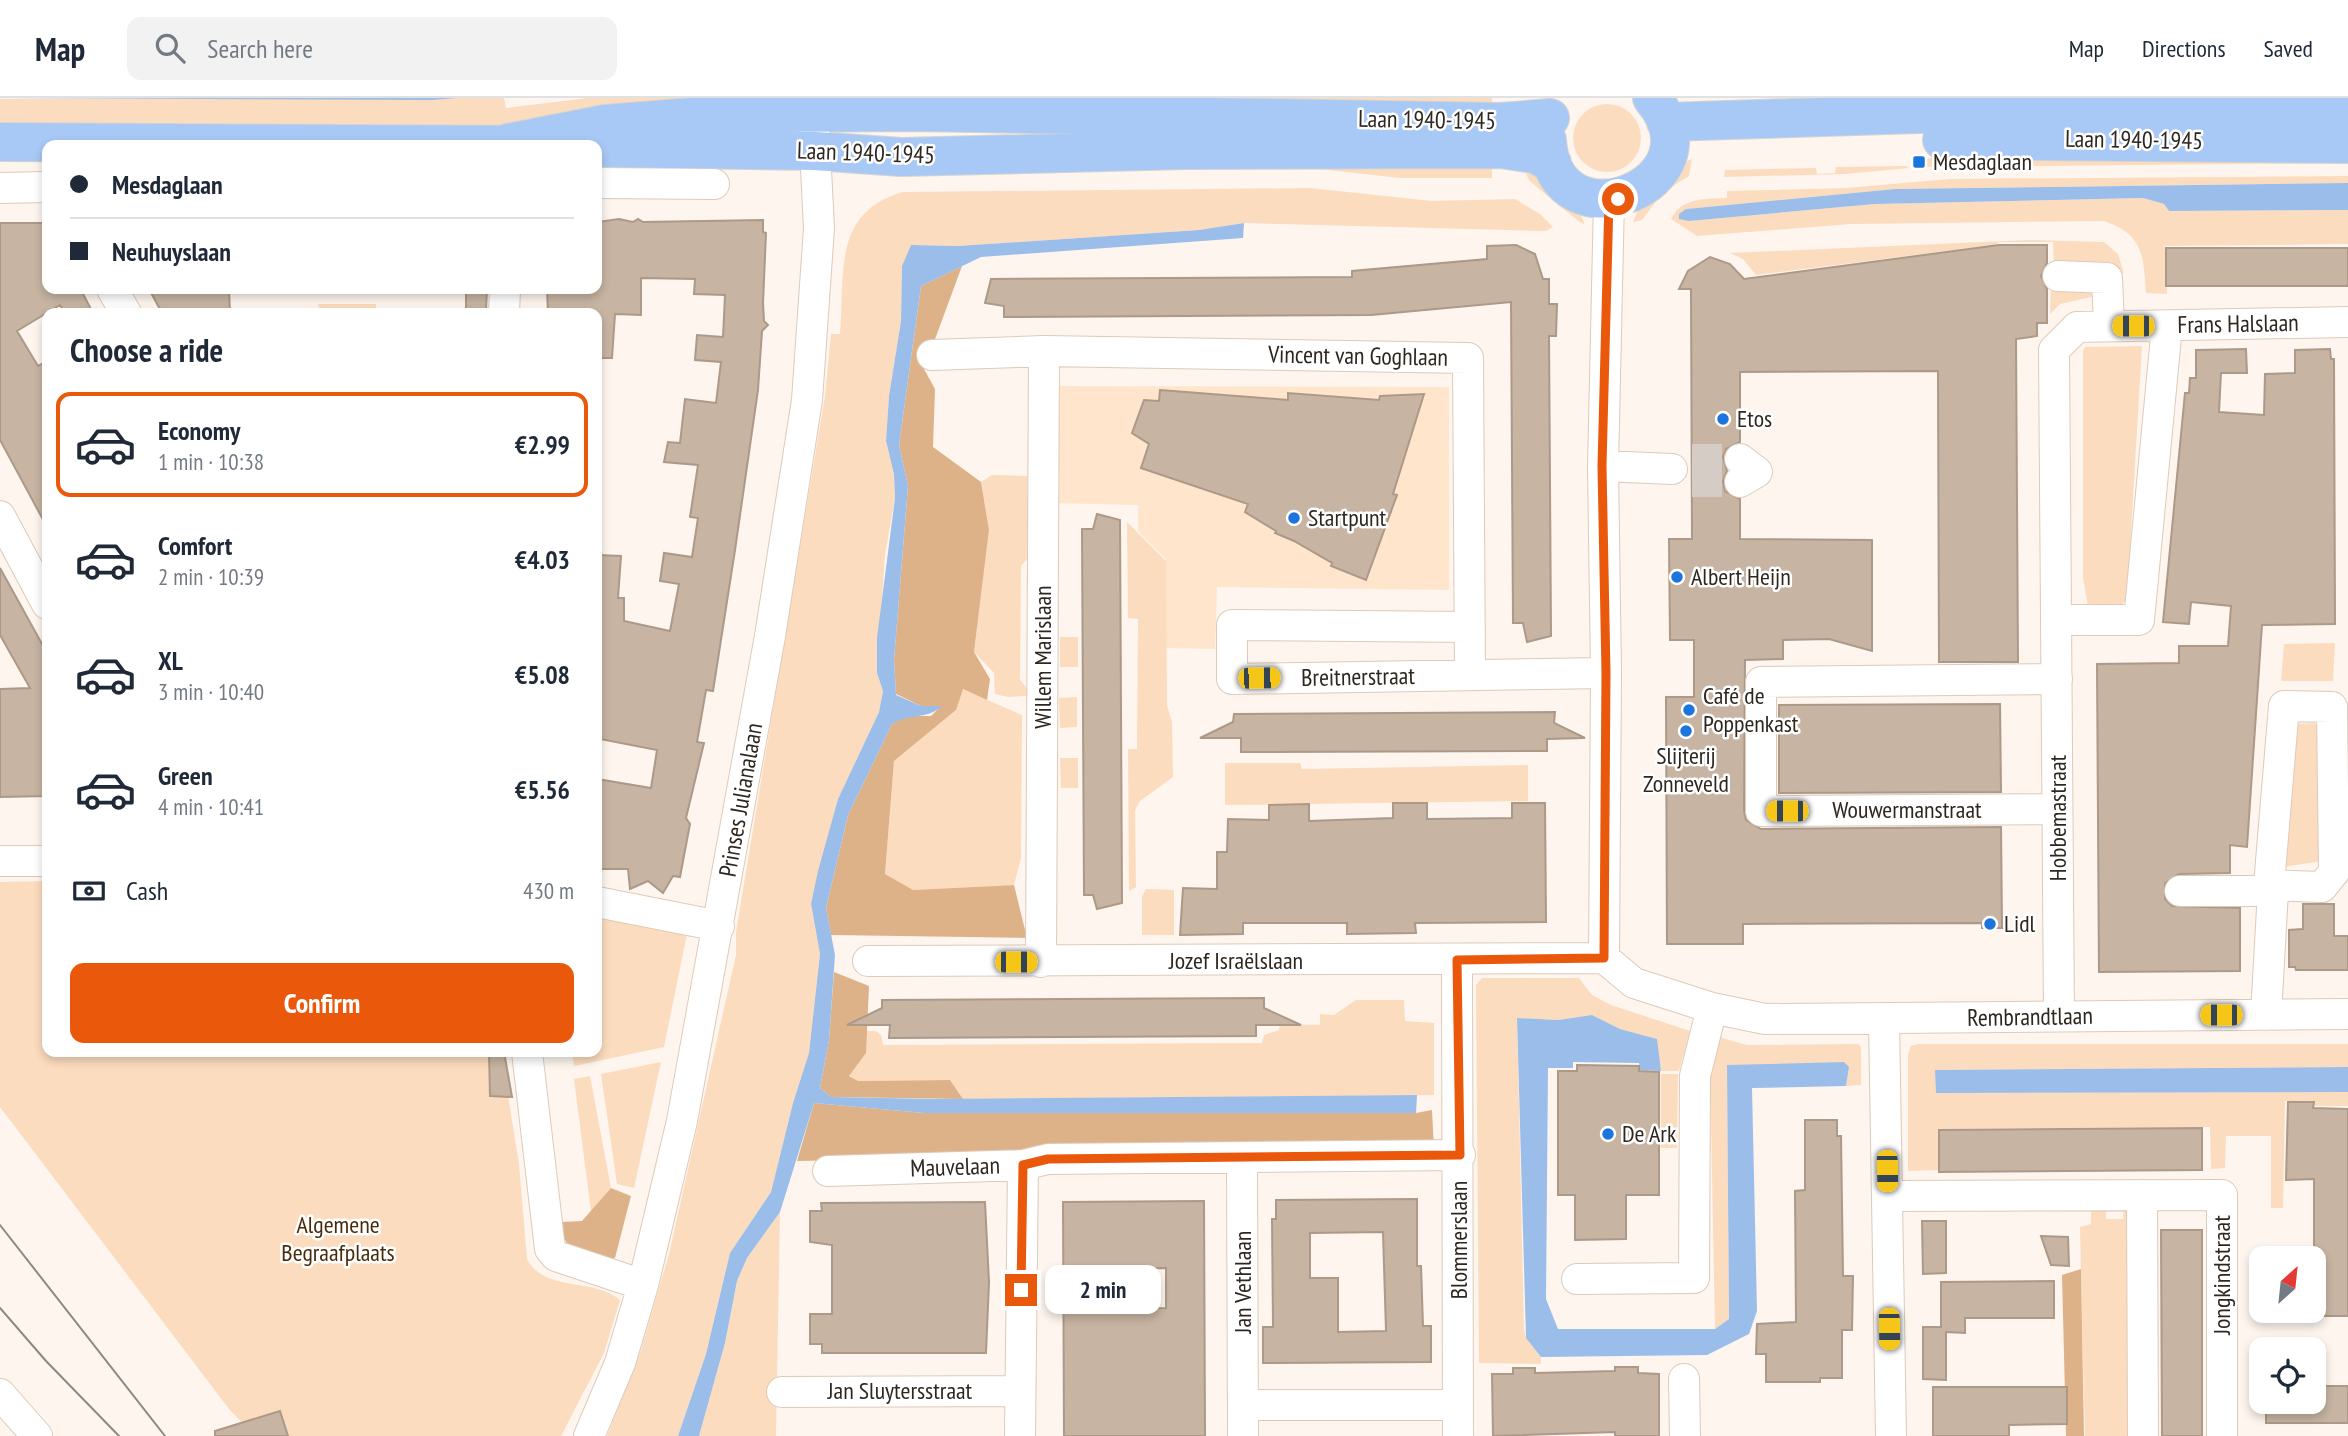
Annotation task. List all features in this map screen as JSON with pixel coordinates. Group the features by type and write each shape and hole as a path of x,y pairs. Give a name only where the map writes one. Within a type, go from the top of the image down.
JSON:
{"main road":[{"name":"Laan 1940-1945","path":"538,140 605,124 812,105 1501,122 1556,108"},
{"name":"Laan 1940-1945","path":"1662,123 2138,107 2348,108"},
{"path":"1556,108 1547,144 1552,163 1572,189 1594,198 1609,200 1627,197 1648,185 1659,172 1662,123"},
{"name":"Laan 1940-1945","path":"1662,123 1716,145 1957,139 2348,144"},
{"name":"Laan 1940-1945","path":"0,142 42,142"},
{"name":"Laan 1940-1945","path":"602,148 815,151 901,157 1172,150 1501,149 1535,154 1552,163"}],"street":[{"name":"Prinses Julianalaan","path":"589,1436 620,1363 643,1285 682,1121 719,926 807,400 818,240 812,105"},
{"path":"602,183 714,184"},
{"path":"0,188 42,187"},
{"path":"1604,958 1606,673 1602,466 1609,200"},
{"path":"2057,276 2107,278 2109,326"},
{"name":"Frans Halslaan","path":"2054,350 2077,327 2348,323"},
{"path":"2057,620 2139,621 2167,326"},
{"name":"Hobbemastraat","path":"2054,350 2060,1016"},
{"name":"Vincent van Goghlaan","path":"932,355 1044,351 1468,358 1470,675"},
{"name":"Willem Marislaan","path":"1041,962 1044,351"},
{"path":"1602,466 1685,470"},
{"path":"0,516 42,595"},
{"name":"Breitnerstraat","path":"1470,627 1232,625 1232,679 1606,673"},
{"name":"Wouwermanstraat","path":"2057,679 1762,682 1761,811 2057,809"},
{"path":"2180,891 2271,888 2322,887 2334,872 2332,707 2284,706 2271,888 2266,1015"},
{"path":"0,861 42,861"},
{"path":"602,903 719,926"},
{"name":"Jozef Israëlslaan","path":"868,961 1604,958"},
{"name":"Rembrandtlaan","path":"1604,958 1634,983 1712,1008 1765,1019 2348,1014"},
{"name":"Blommerslaan","path":"1457,960 1460,1155 1458,1436"},
{"path":"1577,1279 1694,1278 1695,1076 1712,1008"},
{"path":"1884,1020 1891,1436"},
{"path":"528,1057 550,1249 556,1256 643,1285"},
{"name":"Mauvelaan","path":"828,1171 1023,1165 1048,1159 1460,1155"},
{"name":"Jan Vethlaan","path":"1242,1158 1243,1436"},
{"path":"1020,1436 1023,1165"},
{"path":"2142,1195 2143,1436"},
{"name":"Jongkindstraat","path":"1888,1196 2222,1195 2222,1436"},
{"path":"1684,1379 1685,1436"},
{"name":"Jan Sluytersstraat","path":"782,1392 1019,1391"},
{"path":"0,1394 37,1436"},
{"path":"1244,1405 1458,1405"}],"shaded area":[{"path":"962,266 924,369 935,389 933,447 981,482 989,530 974,652 990,679 987,700 963,689 956,710 894,761 885,874 913,890 1014,885 1027,938 831,935 826,908 848,815 892,724 904,716 931,716 941,706 921,706 896,694 894,660 908,486 899,445 921,286"},
{"name":"Startpunt","path":"1054,386 1449,387 1449,590 1217,587 1215,649 1165,648 1166,559 1138,531 1138,505 1050,503"},
{"path":"834,972 869,986 866,1053 849,1076 858,1081 950,1080 963,1099 831,1097 820,1088 829,1040"},
{"path":"814,1103 924,1113 1416,1113 1432,1110 1434,1150 797,1161"},
{"path":"611,1188 631,1196 615,1258 598,1259 570,1249 564,1238 562,1222 582,1221"},
{"path":"2081,1269 2084,1436 2066,1436 2062,1275"}],"green space":[{"path":"504,98 506,108 587,98 719,98 655,113 502,125 0,123 0,99"},
{"path":"1137,98 1492,98 1492,113"},
{"path":"1607,104 1620,107 1631,114 1638,125 1641,138 1638,151 1631,162 1620,169 1607,172 1594,169 1583,162 1576,151 1573,138 1576,125 1583,114 1594,107"},
{"path":"1492,155 1492,178 1400,178 1311,168"},
{"path":"1936,157 2348,163 1919,167 1919,160"},
{"path":"1522,159 1577,206 1585,225 1530,181"},
{"path":"1692,159 1689,176 1663,192 1642,220 1633,222 1639,208 1684,162"},
{"path":"1836,167 1909,168 1845,174 1724,177 1725,170 1816,168 1817,174 1835,173"},
{"path":"2348,176 2348,183 1895,189 1686,209 1689,221 1875,204 2143,198 2164,204 2169,211 2348,210 2348,244 2165,246 2167,294 2146,293 2139,248 2127,233 2104,221 1852,224 1697,236 1671,219 1688,203 1727,198 1727,191 1846,188 1950,179"},
{"path":"1310,188 1432,201 1515,199 1540,214 1553,227 1546,231 1244,223 1199,230 958,246 911,245 902,266 901,321 889,396 886,441 894,474 895,498 885,555 877,673 883,691 879,712 838,799 811,905 820,954 809,1053 793,1103 771,1192 730,1253 706,1354 678,1436 607,1436 640,1353 669,1254 736,955 736,932 825,396 831,334 840,334 843,268 853,230 864,214 880,201 903,192"},
{"path":"2028,240 2104,242 2118,254 2124,274 2115,270 2054,266 2053,242 1999,242 1995,245 1756,275 1743,259 1730,253"},
{"path":"2051,286 2094,286 2096,296 2060,304 2050,314"},
{"path":"318,304 376,304 376,308 319,308"},
{"path":"2142,346 2127,599 2119,607 2088,606 2083,578 2083,351 2085,347"},
{"path":"992,475 1027,476 1029,557 1021,566 1020,680 1027,688 1027,696 1008,697 995,694 994,673 974,652 989,530 981,482"},
{"path":"1127,522 1166,561 1167,705 1172,722 1173,777 1140,801 1135,810 1136,887 1129,891 1128,749 1137,749 1138,619 1128,618"},
{"path":"1060,637 1078,637 1078,667 1060,667"},
{"path":"2335,643 2333,681 2281,681 2284,644"},
{"path":"962,689 1022,715 1021,858 1014,885 912,890 885,874 894,761 956,710"},
{"path":"1077,697 1077,727 1060,728 1059,698"},
{"path":"2314,723 2319,727 2322,861 2283,867 2293,730 2298,724"},
{"path":"1060,758 1078,758 1078,788 1061,788"},
{"path":"1225,763 1300,763 1302,769 1528,765 1528,801 1225,805"},
{"name":"Algemene Begraafplaats","path":"42,881 42,1057 502,1057 519,1164 527,1259 535,1270 545,1277 596,1289 620,1300 604,1353 561,1436 255,1436 229,1409 0,1107 0,882"},
{"path":"1146,889 1174,890 1174,935 1142,935 1142,897"},
{"path":"602,917 687,934 664,1047 574,1066 573,1057 602,1057"},
{"path":"1482,978 1579,978 1592,995 1611,1005 1690,1031 1679,1071 1661,1071 1656,1039 1620,1029 1592,1015 1558,1020 1517,1018 1524,1330 1526,1338 1541,1357 1541,1364 1479,1363 1476,985"},
{"path":"1356,1000 1404,1000 1405,1021 1434,1023 1434,1095 963,1099 950,1080 857,1081 849,1075 866,1053 866,1031 876,1031 881,1035 883,1045 1262,1043 1264,1035 1279,1030 1280,1024 1320,1025 1320,1014 1334,1015"},
{"path":"1719,1037 1747,1045 1858,1044 1861,1047 1861,1085 1846,1086 1849,1067 1727,1065 1729,1319 1715,1329 1710,1070"},
{"path":"2348,1044 2348,1067 1935,1070 1937,1093 2348,1092 2348,1106 2303,1106 2302,1101 2285,1101 2283,1208 2271,1208 2271,1136 2226,1136 2225,1168 2211,1169 2210,1127 1938,1129 1938,1170 1908,1171 1908,1054 1911,1046"},
{"path":"661,1062 634,1188 617,1184 601,1074"},
{"path":"1661,1074 1678,1074 1677,1148 1661,1148"},
{"path":"590,1076 611,1188 591,1212 574,1079"},
{"path":"2091,1205 2106,1205 2106,1219 2123,1219 2124,1207 2131,1217 2131,1436 2085,1436 2080,1227 2091,1224"},
{"path":"780,1212 776,1436 699,1436 725,1343 737,1281 747,1258"}],"water":[{"path":"0,98 457,98 432,100"},
{"path":"2348,183 2348,210 2169,211 2164,204 2143,198 1875,204 1689,221 1679,219 1679,214 1686,209 1895,189"},
{"path":"1244,223 1243,238 981,257 921,286 899,445 908,486 894,660 896,695 921,706 942,706 930,713 892,724 848,815 826,908 835,955 829,1040 820,1088 831,1097 932,1099 1417,1095 1416,1113 924,1113 814,1103 780,1212 747,1258 737,1281 725,1343 699,1436 678,1436 706,1354 730,1253 771,1192 793,1103 809,1053 820,954 811,904 818,871 838,799 879,712 883,691 877,673 877,638 895,498 894,474 886,441 889,396 901,321 902,266 911,245 958,246 1199,230"},
{"path":"1592,1015 1620,1029 1657,1039 1661,1071 1640,1070 1639,1063 1573,1062 1573,1068 1548,1068 1546,1299 1558,1329 1715,1329 1729,1319 1727,1065 1844,1062 1849,1067 1846,1086 1752,1088 1757,1311 1749,1334 1707,1355 1541,1357 1526,1338 1517,1018 1558,1020"},
{"path":"2348,1067 2348,1092 1936,1093 1935,1070"}],"building":[{"path":"619,219 633,222 638,219 643,222 763,220 763,232 766,233 763,303 764,321 768,325 762,331 758,390 713,691 706,690 697,742 704,743 686,818 690,824 680,877 673,876 663,893 648,881 630,889 628,869 602,869 602,780 651,788 657,750 602,739 602,555 621,556 618,598 624,598 624,621 670,631 679,584 660,581 664,553 692,557 698,518 690,517 698,465 664,462 668,442 680,443 685,399 716,403 721,362 695,360 697,335 723,337 725,295 694,294 695,279 641,278 641,315 615,314 612,358 602,358 602,308 548,308 547,294 602,294 602,221"},
{"path":"0,223 42,223 42,294 83,294 90,308 62,308 60,305 55,308 42,308 42,316 17,331 38,366 42,364 42,518 0,440"},
{"path":"1516,245 1535,254 1543,279 1549,279 1549,304 1557,304 1556,336 1549,336 1551,636 1527,642 1523,623 1513,623 1511,302 1371,315 1004,317 1004,306 985,303 991,279 1352,277 1352,271 1487,259 1487,246"},
{"path":"1999,245 2047,245 2047,263 2041,276 2047,289 2047,323 2037,323 2037,336 2016,339 2018,662 1939,662 1938,371 1740,372 1740,442 1726,449 1723,457 1727,471 1723,481 1725,491 1740,499 1740,539 1872,540 1872,651 1829,639 1783,640 1783,659 1745,660 1746,820 1761,829 2001,827 2002,928 1982,928 1982,923 1743,924 1743,944 1667,944 1666,697 1694,697 1694,640 1670,640 1669,539 1692,539 1691,289 1679,289 1688,271 1710,257 1730,264 1744,279"},
{"path":"2166,248 2348,248 2348,286 2166,286"},
{"path":"152,294 229,294 230,308 159,308"},
{"path":"466,294 487,294 486,308 466,308"},
{"path":"2246,349 2247,373 2221,373 2219,412 2264,415 2265,374 2295,373 2295,350 2330,349 2331,359 2334,359 2335,624 2262,625 2247,847 2230,845 2230,873 2179,874 2165,883 2165,899 2172,906 2240,908 2240,971 2099,972 2097,664 2179,663 2179,646 2228,646 2231,606 2191,602 2189,624 2163,622 2185,393 2189,393 2190,378 2196,378 2196,350"},
{"path":"1160,390 1288,400 1288,393 1379,400 1380,396 1424,394 1393,494 1397,495 1366,580 1331,566 1332,563 1275,533 1276,531 1245,512 1248,504 1141,468 1149,444 1132,433 1144,400 1159,401"},
{"path":"1097,514 1120,520 1122,903 1097,909 1093,895 1084,895 1082,529 1093,529"},
{"path":"0,568 42,644 42,796 0,797 0,689 30,688 0,635"},
{"path":"2000,704 2001,792 1779,793 1779,705"},
{"path":"1555,712 1554,723 1585,738 1547,739 1547,751 1241,752 1241,738 1200,738 1233,722 1234,714"},
{"path":"1393,803 1427,803 1427,819 1512,818 1512,803 1545,803 1546,922 1415,923 1416,933 1347,934 1347,923 1243,923 1243,934 1180,935 1183,888 1217,889 1217,852 1227,852 1228,819 1269,820 1269,805 1309,804 1309,821 1393,818"},
{"path":"2303,904 2334,904 2334,936 2348,936 2348,970 2296,970 2295,967 2289,967 2289,930 2303,929"},
{"path":"1264,998 1264,1008 1301,1025 1256,1025 1256,1036 889,1038 890,1025 847,1025 882,1008 882,1000"},
{"path":"489,1057 505,1057 512,1097 490,1096"},
{"name":"De Ark","path":"1577,1065 1639,1066 1639,1071 1659,1072 1659,1195 1626,1195 1626,1239 1575,1240 1575,1195 1558,1195 1558,1071 1577,1071"},
{"path":"2288,1102 2314,1102 2313,1108 2348,1109 2348,1316 2326,1316 2326,1246 2314,1246 2314,1179 2286,1180"},
{"path":"1805,1120 1837,1120 1837,1136 1841,1136 1843,1276 1853,1276 1852,1330 1842,1330 1842,1378 1820,1378 1820,1382 1766,1382 1766,1354 1756,1354 1757,1324 1796,1322 1795,1191 1805,1190"},
{"path":"2202,1128 2202,1170 1939,1172 1939,1130"},
{"path":"1417,1199 1417,1266 1421,1266 1423,1326 1431,1326 1431,1362 1263,1363 1263,1327 1273,1327 1272,1219 1276,1219 1276,1200","holes":["1383,1232 1386,1331 1338,1332 1338,1278 1310,1278 1310,1233"]},
{"path":"1204,1201 1205,1436 1064,1436 1063,1202","holes":["1166,1268 1166,1308 1100,1309 1101,1269"]},
{"path":"985,1202 989,1282 986,1353 822,1353 822,1344 810,1344 810,1314 832,1314 832,1245 810,1242 810,1211 822,1211 821,1203"},
{"path":"1922,1221 1946,1221 1946,1273 1923,1274"},
{"path":"2161,1230 2202,1230 2202,1436 2162,1436"},
{"path":"2041,1236 2068,1237 2069,1266 2051,1265"},
{"path":"2054,1281 2054,1318 1965,1318 1965,1333 1946,1332 1946,1380 1923,1379 1923,1327 1941,1327 1941,1282"},
{"path":"1615,1367 1638,1367 1638,1373 1659,1374 1659,1436 1615,1436 1615,1432 1493,1436 1492,1374 1513,1374 1513,1368 1535,1368 1535,1373 1615,1371"},
{"path":"2326,1386 2348,1386 2348,1423 2266,1423 2266,1414 2326,1414"},
{"path":"1933,1387 2067,1387 2067,1424 2009,1425 2009,1436 1933,1436"},
{"path":"280,1411 288,1436 215,1436 215,1431"}],"tunnel":[{"path":"1692,459 1740,459"},
{"path":"1692,482 1740,482"}],"tram line":[{"path":"0,1225 165,1436"},
{"path":"0,1308 46,1361 119,1436"}],"place":[{"name":"Mesdaglaan","path":"1919,162"},
{"name":"Etos","path":"1723,419"},
{"name":"Startpunt","path":"1294,518"},
{"name":"Albert Heijn","path":"1677,577"},
{"name":"Café de Poppenkast","path":"1689,710"},
{"name":"Slijterij Zonneveld","path":"1686,731"},
{"name":"Lidl","path":"1990,924"},
{"name":"De Ark","path":"1608,1134"}],"route":[{"path":"1021,1290 1023,1165 1048,1159 1460,1155 1457,960 1604,958 1606,673 1602,466 1605,440 1609,200 1618,199"}]}
